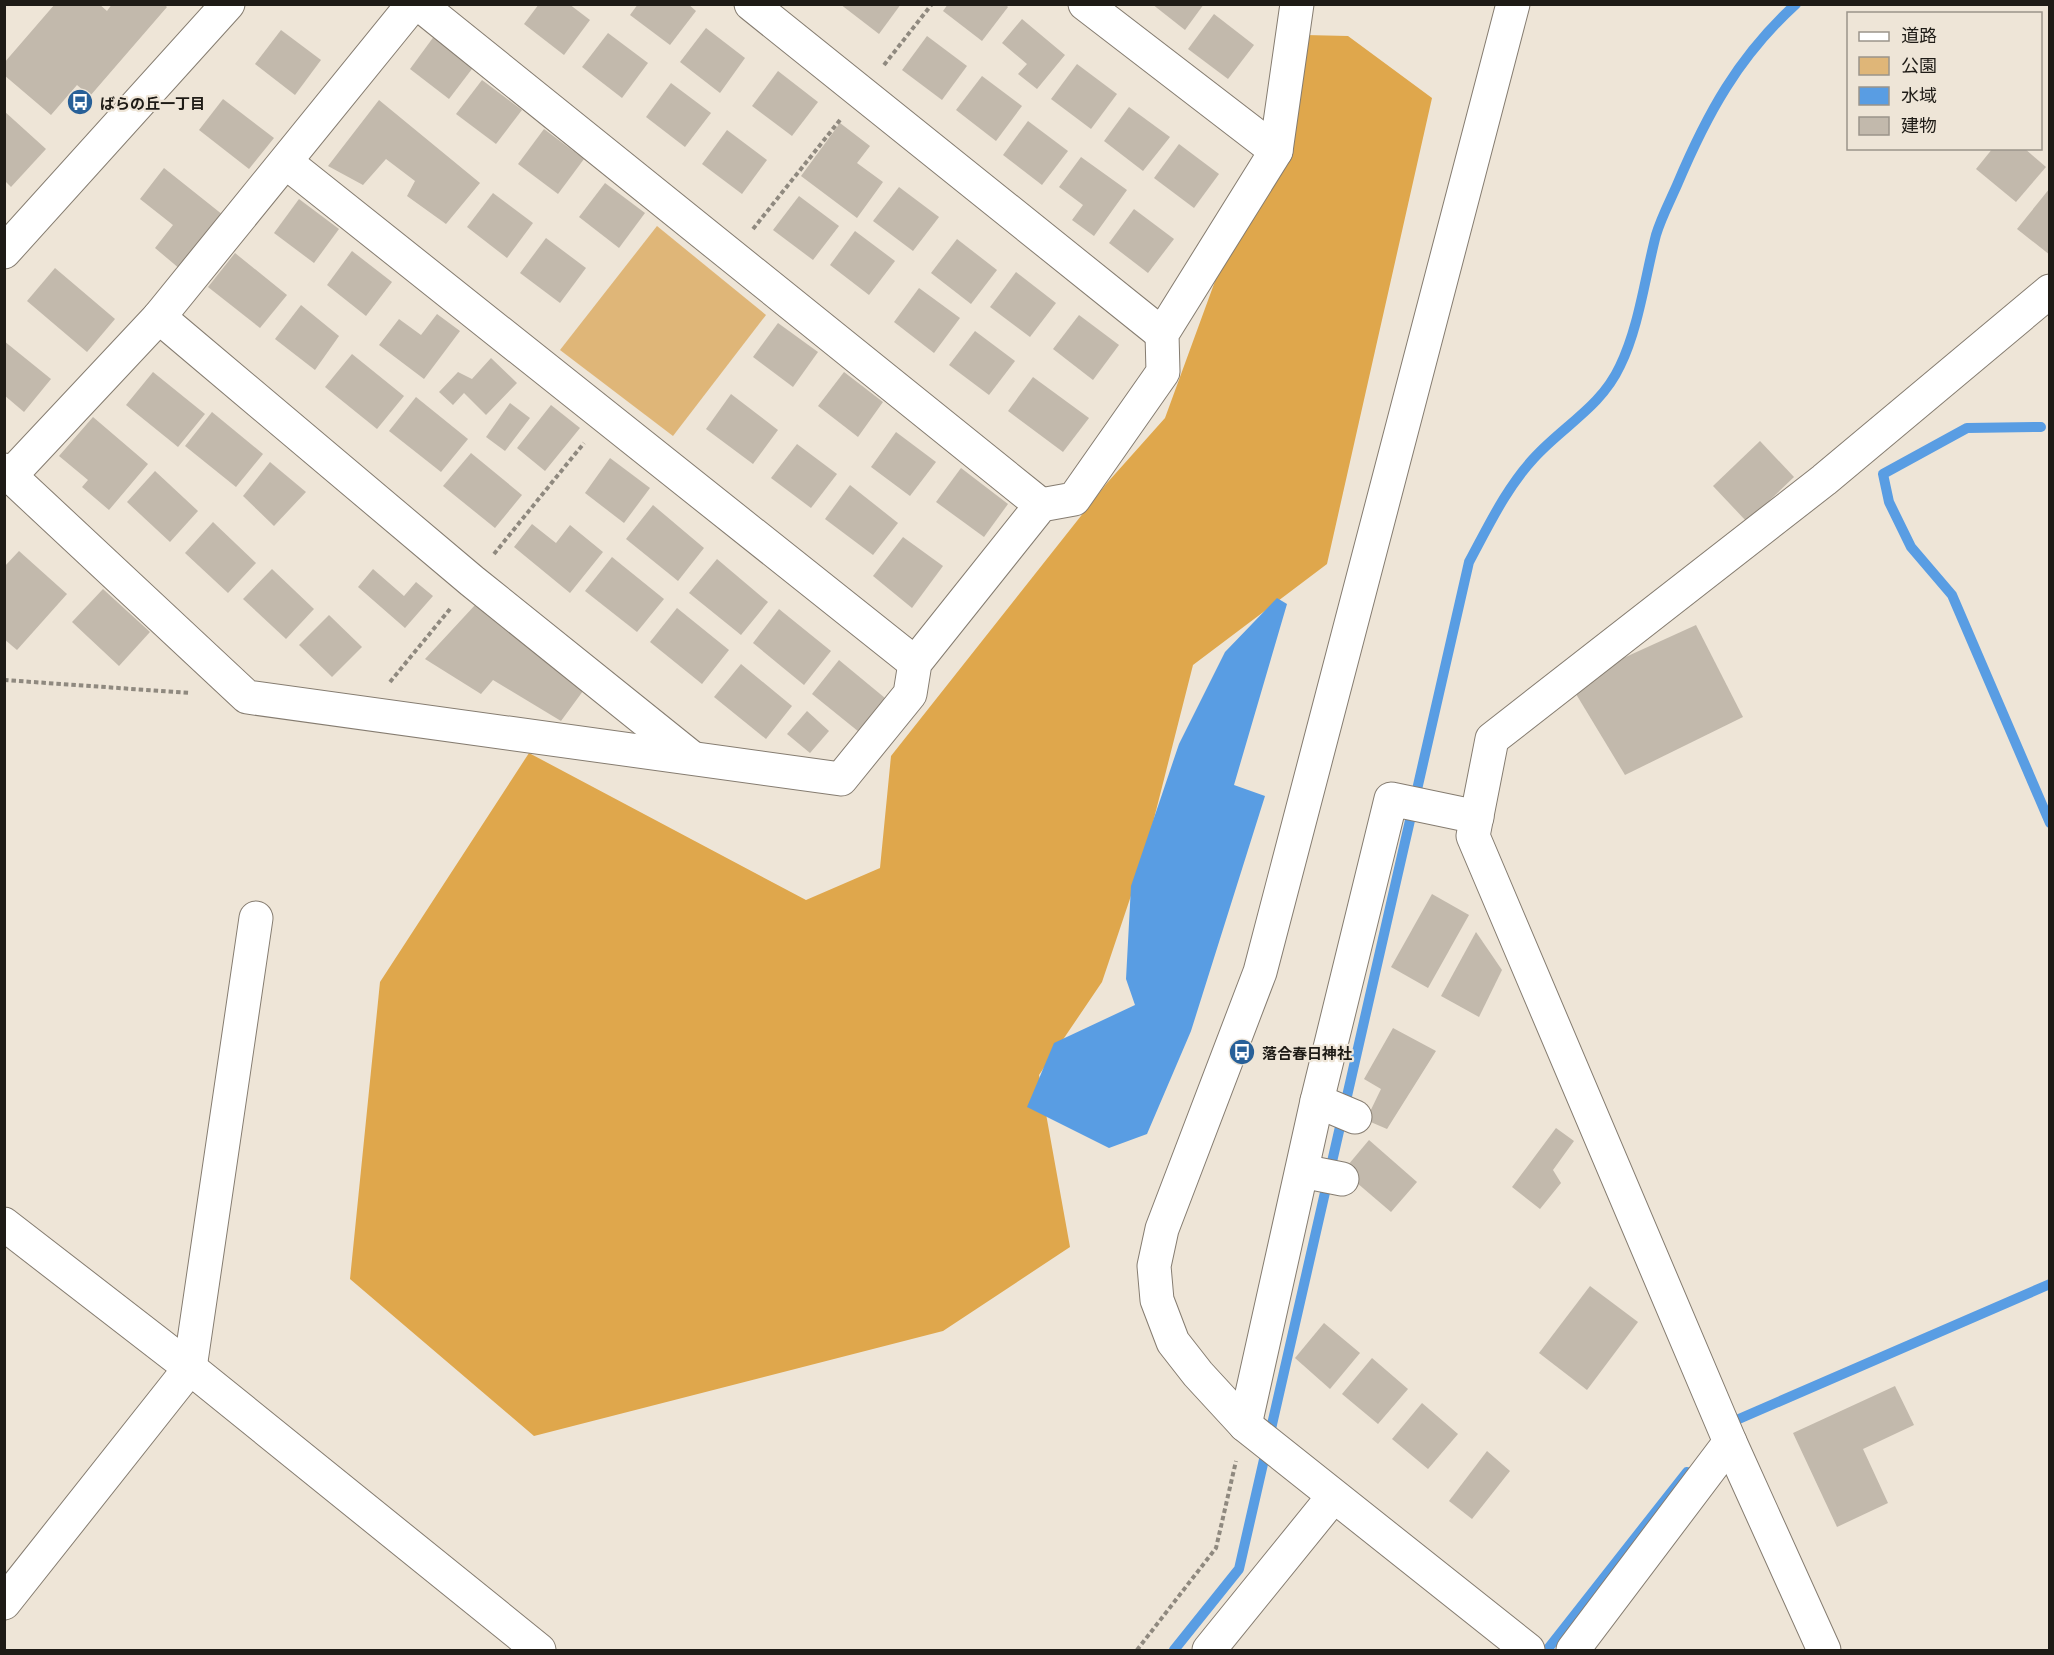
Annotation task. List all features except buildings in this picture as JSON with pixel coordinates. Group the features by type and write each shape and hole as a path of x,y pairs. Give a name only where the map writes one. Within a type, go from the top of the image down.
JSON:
{"street":[{"path":"4,252 228,4"},
{"path":"413,4 287,163 159,317 7,473 247,697 841,779 910,694 915,663 1041,505 1074,499 1163,372 1162,334 1276,151 1297,4"},
{"path":"418,4 730,258 1041,505"},
{"path":"751,4 1162,334"},
{"path":"1085,4 1276,151"},
{"path":"1513,4 1260,972 1162,1229 1154,1266 1157,1300 1173,1342 1245,1425 1528,1650"},
{"path":"287,163 915,663"},
{"path":"1824,1650 1730,1442 1473,836 1492,739 1824,480 2049,291"},
{"path":"159,317 472,581 691,757"},
{"path":"1245,1425 1317,1101 1391,799 1477,817"},
{"path":"4,1603 190,1368 256,918"},
{"path":"1317,1101 1355,1117"},
{"path":"1302,1171 1342,1179"},
{"path":"4,1224 190,1368 540,1650"},
{"path":"1573,1650 1730,1442"},
{"path":"1209,1650 1333,1497"}],"path":[{"path":"730,258 932,4"},
{"path":"4,680 247,697"},
{"path":"1137,1650 1216,1548 1245,1425"}],"green space":[{"path":"657,226 766,315 673,436 560,350"}],"shaded area":[{"path":"1305,35 1348,36 1432,98 1327,564 1193,665 1145,854 1102,982 1039,1075 1070,1247 943,1331 534,1436 350,1279 380,982 529,753 806,900 880,868 891,756 1107,483 1165,418"}],"water":[{"path":"1277,598 1287,604 1234,785 1265,796 1191,1031 1147,1134 1109,1148 1027,1107 1054,1043 1135,1005 1126,979 1131,886 1179,744 1225,652"}],"waterway":[{"path":"1174,1650 1239,1569 1469,562 1498,508 1524,470 1545,447 1592,405 1612,380 1627,351 1632,335 1658,229 1700,134 1741,66 1775,24 1796,4"},
{"path":"2041,427 1967,428 1883,474 1889,502 1911,547 1952,595 2050,823"},
{"path":"1725,1425 2050,1284"},
{"path":"1547,1650 1687,1472"}],"place":[{"name":"ばらの丘一丁目","path":"80,102"},
{"name":"落合春日神社","path":"1242,1052"}]}
